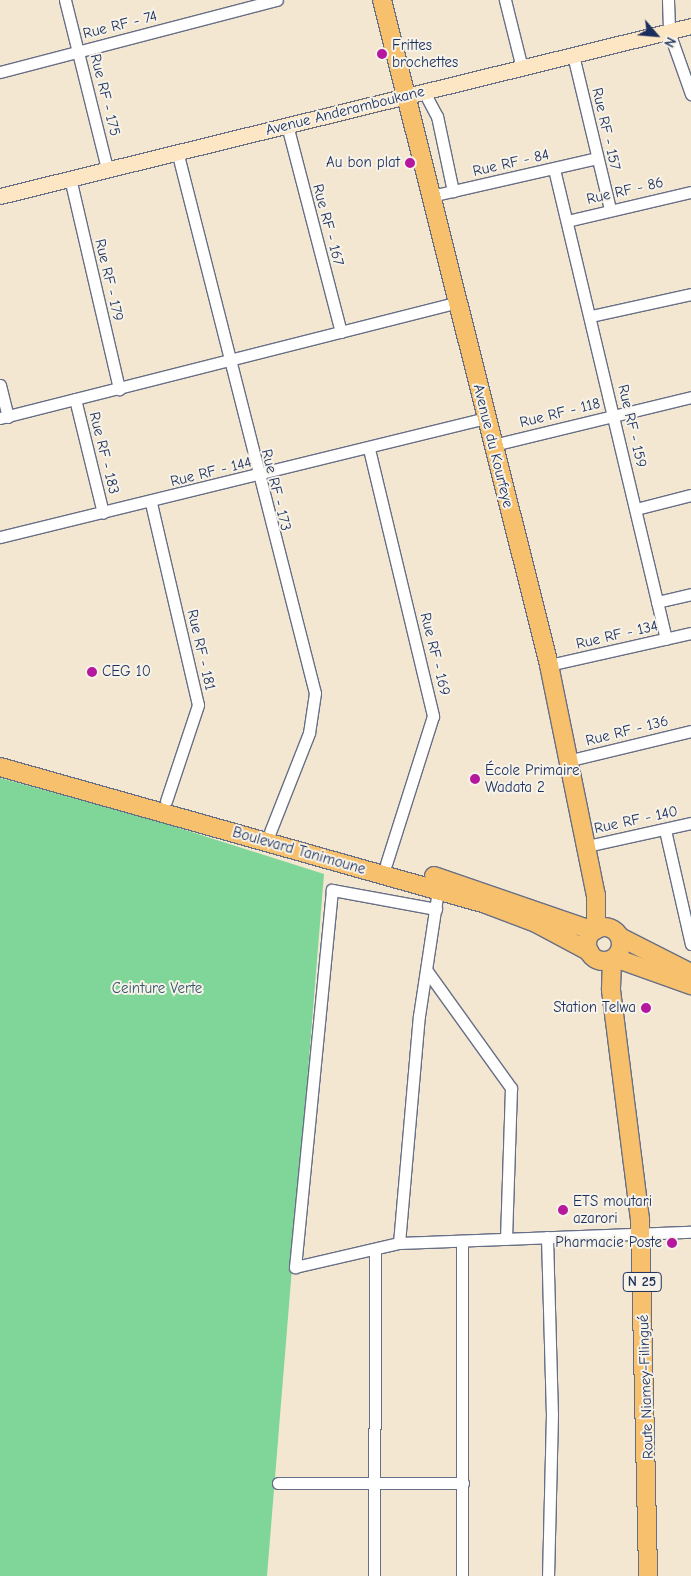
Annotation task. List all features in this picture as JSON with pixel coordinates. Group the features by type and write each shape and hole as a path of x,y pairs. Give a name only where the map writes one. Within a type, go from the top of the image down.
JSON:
{"main road":[{"name":"Avenue du Kourfeye","path":"382,0 549,665 571,760 596,895 605,932"},
{"name":"Boulevard Tanimoune","path":"0,754 166,801 193,815 524,917 592,955"},
{"name":"Boulevard Tanimoune","path":"0,767 270,832 493,893 605,932 691,973"},
{"path":"605,932 588,941 592,955 613,959 691,985"},
{"name":"Route Niamey-Filingué","path":"605,932 621,947 613,959 611,990 640,1234 648,1576"},
{"name":"Route Niamey-Filingué","path":"592,955 611,990"},
{"path":"611,990 628,974 660,974"}],"street":[{"name":"Rue RF - 175","path":"65,0 107,169"},
{"name":"Rue RF - 74","path":"0,72 277,0"},
{"path":"505,0 522,68"},
{"path":"668,0 669,32 691,94"},
{"name":"Avenue Anderamboukane","path":"0,196 691,26"},
{"name":"Rue RF - 157","path":"573,55 610,209"},
{"path":"424,92 437,116 454,191"},
{"name":"Rue RF - 167","path":"287,125 341,332"},
{"name":"Rue RF - 173","path":"177,151 230,360 257,477 315,694 309,733 270,832"},
{"name":"Rue RF - 84","path":"431,196 597,158"},
{"name":"Rue RF - 159","path":"554,169 666,639"},
{"name":"Rue RF - 179","path":"70,178 119,389"},
{"name":"Rue RF - 86","path":"567,221 610,209 691,192"},
{"path":"590,316 691,294"},
{"path":"0,384 4,418 457,302"},
{"name":"Rue RF - 118","path":"493,445 691,397"},
{"name":"Rue RF - 183","path":"75,399 103,513"},
{"name":"Rue RF - 144","path":"0,537 257,477 486,418"},
{"name":"Rue RF - 169","path":"369,449 433,716 386,864"},
{"path":"636,509 691,495"},
{"name":"Rue RF - 181","path":"151,502 198,705 166,801"},
{"path":"657,602 691,594"},
{"name":"Rue RF - 134","path":"549,665 691,633"},
{"name":"Rue RF - 136","path":"571,760 691,731"},
{"name":"Rue RF - 140","path":"587,846 691,823"},
{"path":"665,830 691,944"},
{"path":"436,908 332,890 295,1267 399,1243 691,1232"},
{"path":"399,1243 418,1016 427,971 438,890"},
{"path":"427,971 511,1088 506,1239"},
{"path":"547,1237 552,1414 548,1576"},
{"path":"462,1241 462,1576"},
{"path":"374,1576 375,1250"},
{"path":"278,1483 463,1483"}],"green space":[{"name":"Ceinture Verte","path":"0,778 157,821 324,874 267,1576 0,1576"}],"place":[{"name":"Frittes brochettes","path":"382,54"},
{"name":"Au bon plat","path":"410,163"},
{"name":"CEG 10","path":"92,672"},
{"name":"École Primaire Wadata 2","path":"475,779"},
{"name":"Station Telwa","path":"646,1008"},
{"name":"ETS moutari azarori","path":"563,1210"},
{"name":"Pharmacie Poste","path":"672,1243"}]}
